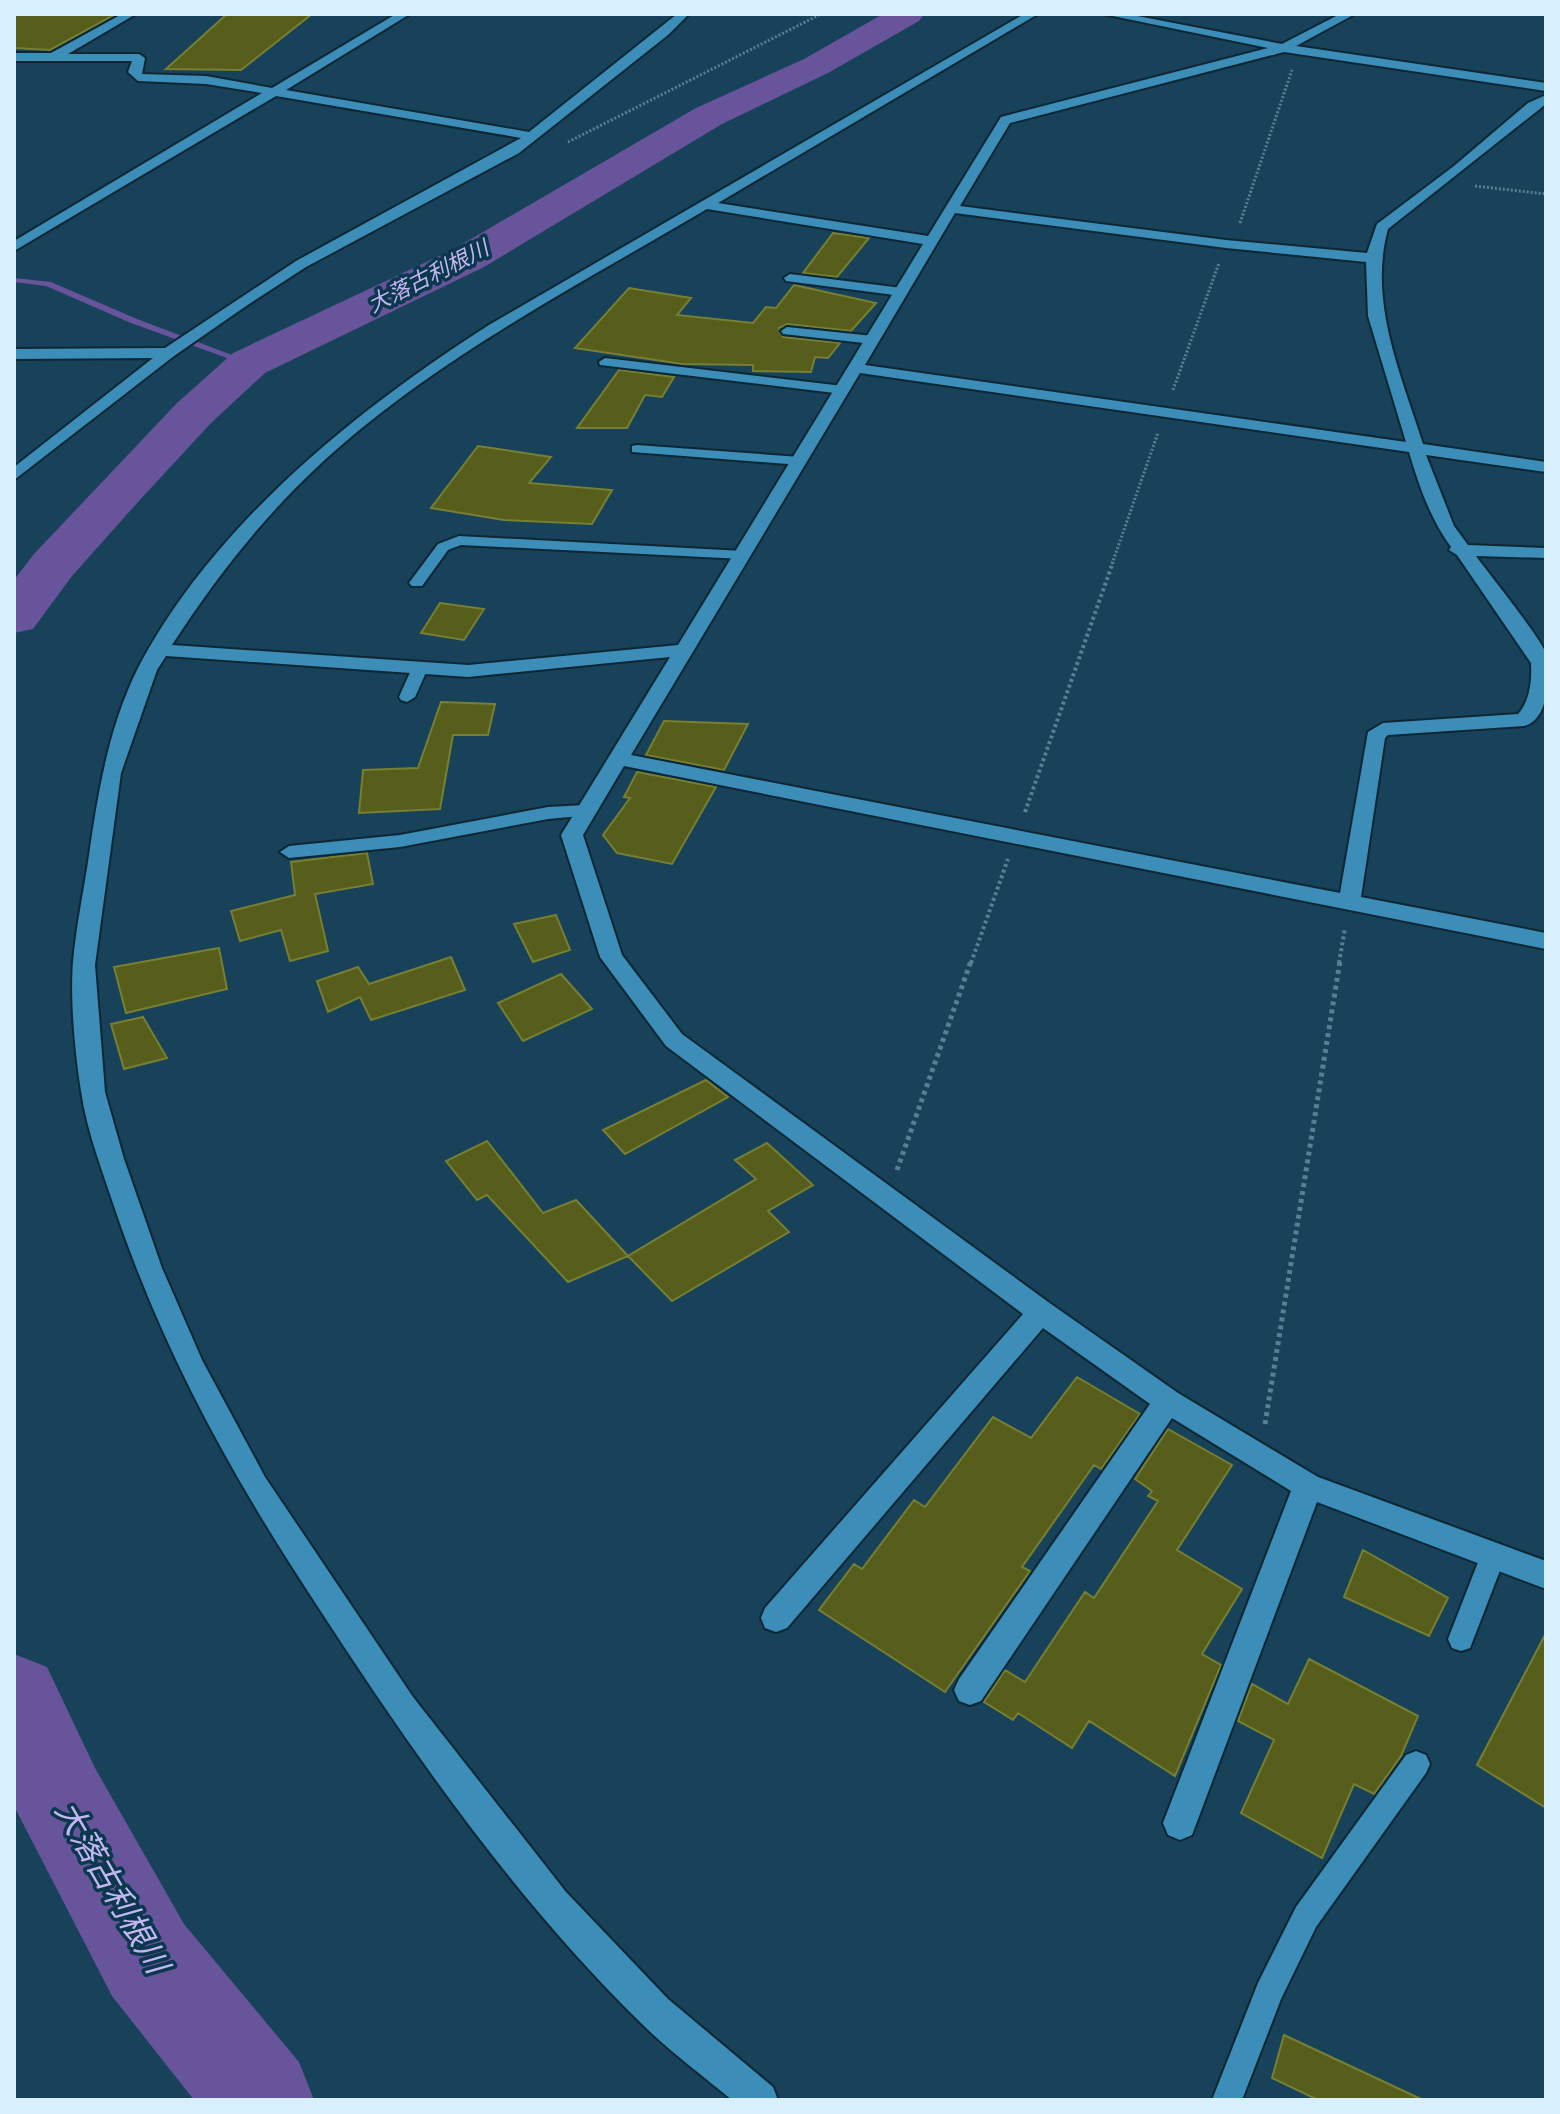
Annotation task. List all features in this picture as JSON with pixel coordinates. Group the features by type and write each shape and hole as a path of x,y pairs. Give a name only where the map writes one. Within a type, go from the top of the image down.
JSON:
{"street":[{"path":"53,57 130,14"},
{"path":"14,247 404,14"},
{"path":"14,475 169,353 301,264 482,169 532,136 664,33 683,14"},
{"path":"760,2100 655,2012 554,1904 402,1708 255,1486 190,1363 155,1281 111,1159 93,1092 84,965 111,773 147,670 192,600 250,528 307,467 411,382 494,328 1032,14"},
{"path":"1109,14 1284,48 1546,87"},
{"path":"1166,25 1182,14"},
{"path":"1349,14 1284,48 1005,120 954,209 572,835 611,957 674,1040 1041,1312 1168,1401 1308,1486 1546,1575"},
{"path":"14,57 139,58 134,72 138,77 206,80 532,136"},
{"path":"1349,903 1375,736 1383,729 1524,720 1532,712 1542,681 1536,652 1458,550 1426,482 1376,316 1373,258 1382,227 1442,183 1532,106 1546,99"},
{"path":"705,205 934,241"},
{"path":"954,209 1229,244 1373,258"},
{"path":"14,354 169,353"},
{"path":"856,368 1546,467"},
{"path":"1458,550 1546,553"},
{"path":"160,650 468,671 686,650"},
{"path":"619,759 1546,941"},
{"path":"776,1618 1041,1312"},
{"path":"970,1690 1168,1401"},
{"path":"1180,1823 1308,1486"}],"lane":[{"path":"790,278 902,292"},
{"path":"787,331 873,340"},
{"path":"605,362 843,390"},
{"path":"637,449 800,461"},
{"path":"417,583 443,547 459,540 743,555"},
{"path":"407,697 420,668"},
{"path":"289,852 400,841 548,813 585,811"},
{"path":"1461,1639 1493,1555"},
{"path":"1227,2100 1303,1924 1321,1893 1394,1798 1416,1764"}],"path":[{"path":"887,1198 1165,412 1299,50"},
{"path":"1442,183 1546,194"},
{"path":"1260,1457 1349,903"}],"building":[{"path":"14,14 116,14 50,50 14,48"},
{"path":"227,14 312,14 241,70 166,69"},
{"path":"833,233 869,238 837,277 803,273"},
{"path":"794,285 876,303 851,331 787,324 779,328 783,337 840,343 828,358 815,357 811,372 753,371 753,365 682,364 575,348 629,288 691,298 677,315 753,323 766,307 776,308"},
{"path":"619,370 674,377 662,397 645,395 627,428 577,428"},
{"path":"478,446 551,457 529,483 612,490 592,524 504,520 431,508"},
{"path":"440,603 484,609 464,640 421,633"},
{"path":"441,702 495,704 488,735 453,735 440,809 359,813 363,770 418,768"},
{"path":"664,721 748,724 724,770 646,755"},
{"path":"637,772 716,787 672,864 617,853 603,835 630,798 624,797"},
{"path":"367,853 373,884 315,894 328,951 290,961 281,930 240,941 231,911 295,895 291,862"},
{"path":"556,915 570,950 533,962 514,924"},
{"path":"219,948 227,989 126,1013 114,967"},
{"path":"451,957 465,990 371,1020 360,997 328,1012 317,981 358,967 369,984"},
{"path":"561,974 592,1009 523,1041 498,1003"},
{"path":"143,1017 167,1058 124,1069 111,1024"},
{"path":"706,1080 728,1097 625,1154 603,1130"},
{"path":"487,1141 543,1213 576,1200 628,1256 568,1282 487,1195 477,1200 446,1161"},
{"path":"767,1143 813,1185 768,1211 789,1232 672,1301 628,1256 756,1179 735,1160"},
{"path":"1077,1377 1140,1414 1101,1469 1094,1465 1022,1567 1030,1571 945,1692 819,1610 854,1564 862,1569 914,1500 925,1507 993,1417 1031,1438"},
{"path":"1168,1429 1232,1465 1177,1550 1242,1589 1202,1654 1221,1665 1175,1776 1089,1721 1072,1748 1018,1713 1013,1720 984,1702 1005,1670 1025,1682 1085,1592 1094,1598 1158,1501 1148,1496 1152,1491 1135,1479"},
{"path":"1363,1550 1448,1598 1429,1636 1344,1597"},
{"path":"1546,1633 1546,1808 1477,1765"},
{"path":"1309,1659 1418,1716 1401,1756 1374,1794 1354,1784 1322,1858 1241,1813 1274,1740 1238,1721 1252,1684 1288,1704"},
{"path":"1284,2035 1423,2100 1318,2100 1272,2078"}],"waterway":[{"name":"大落古利根川","path":"14,617 53,565 120,491 194,413 249,363 469,258 709,116 816,66 907,14"},
{"path":"14,280 48,284 134,321 249,363"},
{"name":"大落古利根川","path":"14,1698 61,1802 148,1960 261,2100"}]}
